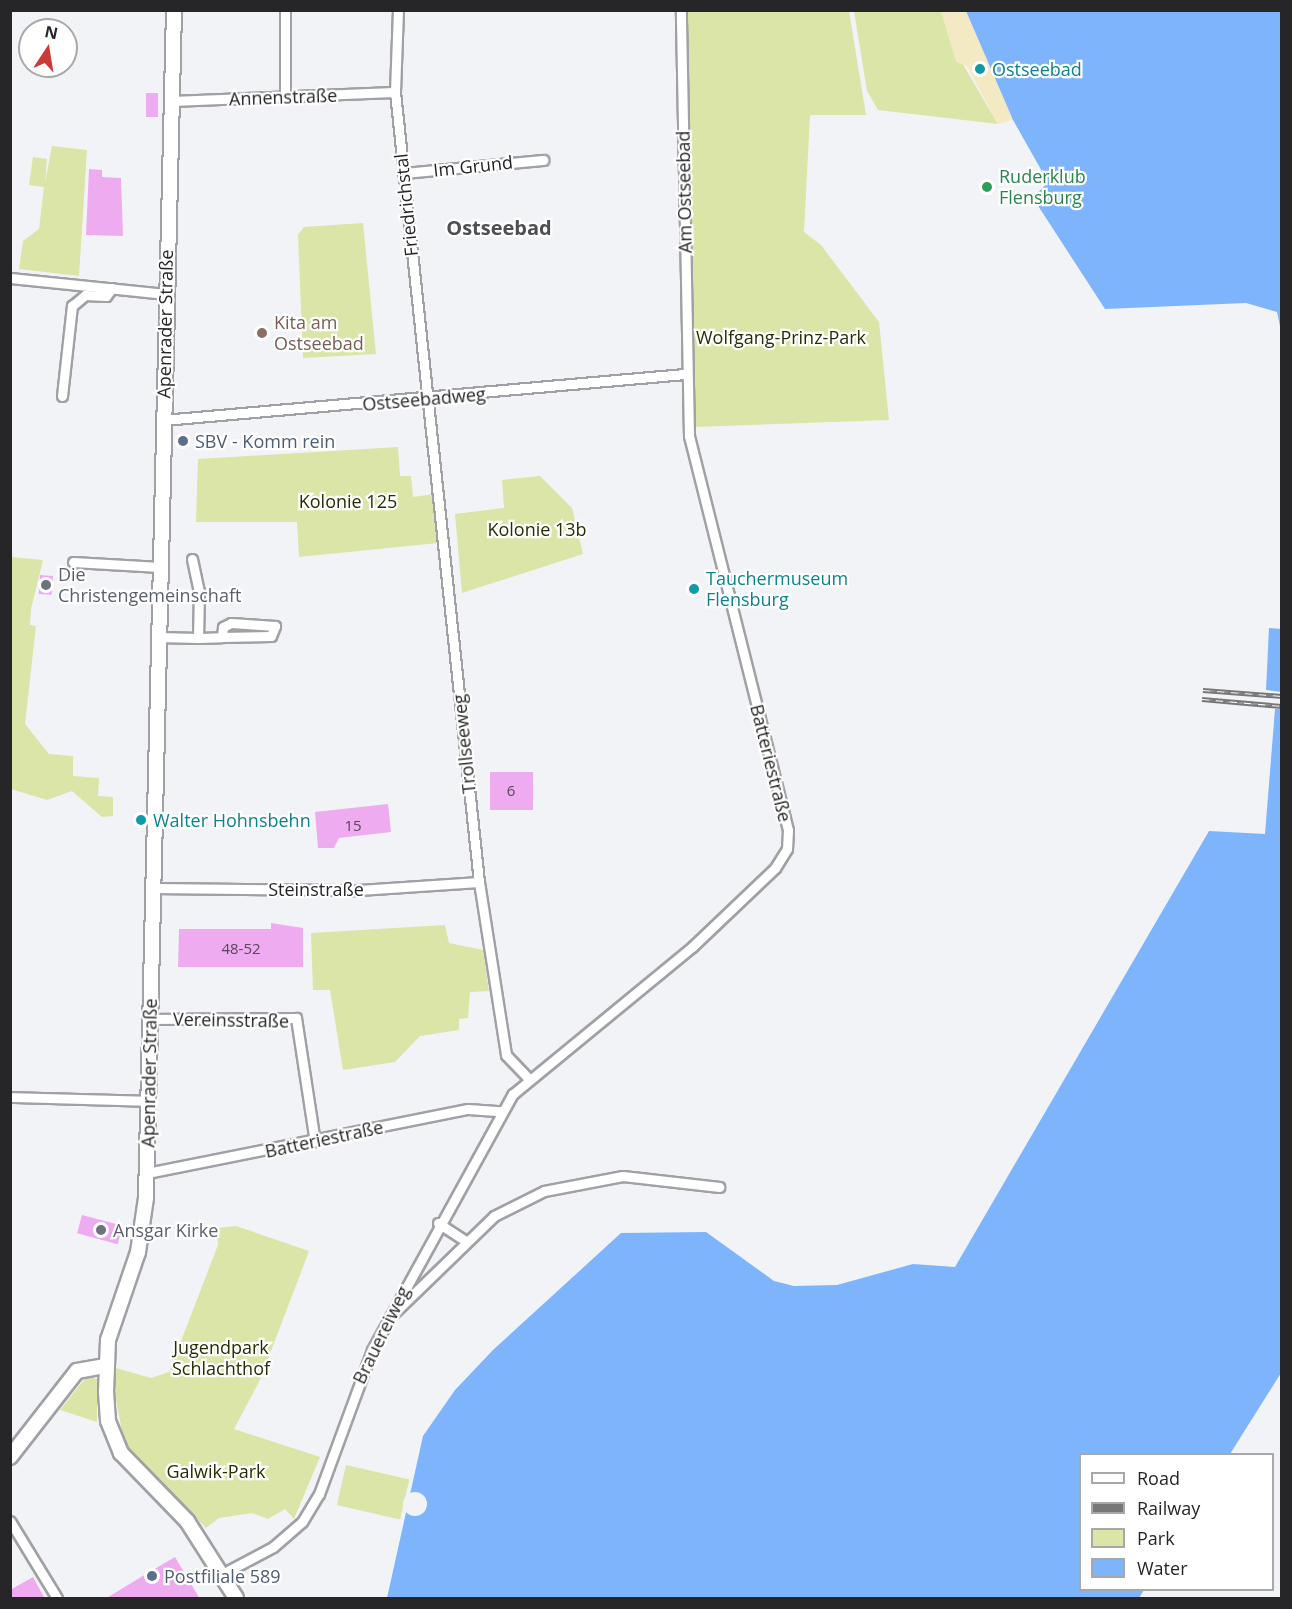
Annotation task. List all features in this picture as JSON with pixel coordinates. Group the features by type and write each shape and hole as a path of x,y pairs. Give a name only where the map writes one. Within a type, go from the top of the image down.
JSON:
{"main road":[{"name":"Apenrader Straße","path":"174,10 170,101 147,1173 138,1252 116,1308 106,1366 108,1422 121,1454 176,1509 224,1573 236,1599"},
{"path":"10,1457 77,1371 106,1366"}],"street":[{"path":"285,10 285,97"},
{"name":"Friedrichstal","path":"398,10 395,92 427,399"},
{"name":"Am Ostseebad","path":"681,10 685,374"},
{"name":"Annenstraße","path":"170,101 395,92"},
{"name":"Im Grund","path":"403,173 543,160"},
{"path":"10,278 166,294"},
{"path":"62,396 72,306 85,295 106,296 112,288"},
{"name":"Ostseebadweg","path":"163,420 427,399 685,374"},
{"name":"Batteriestraße","path":"528,1078 692,947 776,868 788,849 788,830 689,436 685,374"},
{"name":"Trollseeweg","path":"427,399 479,882 503,1043 511,1065 528,1078"},
{"path":"192,559 199,591 198,638"},
{"path":"73,562 160,567"},
{"path":"158,637 222,638 271,636 274,626 231,623 223,627 222,638"},
{"name":"Steinstraße","path":"153,888 290,889 479,882"},
{"name":"Vereinsstraße","path":"150,1019 296,1018 315,1142"},
{"name":"Brauereiweg","path":"224,1573 273,1547 302,1522 320,1494 345,1414 387,1320 500,1111 528,1078"},
{"path":"10,1096 148,1101"},
{"name":"Batteriestraße","path":"147,1173 315,1142 468,1109 500,1111"},
{"path":"387,1320 466,1241 509,1207 565,1185 649,1175 719,1187"},
{"path":"438,1223 466,1241"},
{"path":"10,1521 57,1599"}],"green space":[{"name":"Wolfgang-Prinz-Park","path":"686,11 849,11 866,115 810,115 804,232 821,245 879,322 889,420 695,427"},
{"path":"854,11 941,11 961,61 998,124 878,110 867,91"},
{"path":"52,146 87,150 79,276 19,269 23,241 39,229 44,187 29,185 33,157 47,159 45,183"},
{"path":"363,223 376,354 303,358 298,235 304,227"},
{"name":"Kolonie 125","path":"398,447 400,476 411,476 413,497 434,494 438,543 299,557 297,522 196,522 198,459"},
{"name":"Kolonie 13b","path":"540,476 572,508 583,554 462,593 455,514 504,508 502,480"},
{"path":"11,557 43,560 31,609 30,625 36,626 25,724 49,754 73,756 73,776 99,778 98,796 113,797 113,816 102,817 72,791 47,800 11,789"},
{"path":"445,925 449,943 483,950 489,991 470,992 468,1018 459,1019 459,1030 420,1036 395,1062 343,1070 330,990 313,990 311,933"},
{"path":"236,1226 309,1251 260,1380 234,1429 320,1457 294,1519 285,1509 268,1519 252,1513 219,1518 206,1528 125,1446 114,1390 116,1368 151,1378 169,1372 218,1245 217,1228"},
{"path":"87,1376 97,1379 97,1422 60,1410"},
{"path":"346,1465 409,1480 400,1520 337,1505"}],"sand":[{"name":"Ostseebad","path":"941,11 966,11 1013,120 998,124 967,66 956,62"}],"water":[{"path":"966,11 1281,11 1281,331 1277,312 1246,303 1105,309 1033,198 1048,182 1013,120"},
{"path":"1269,628 1281,629 1281,692 1266,690"},
{"path":"1275,709 1281,709 1281,1373 1231,1453 1079,1453 1079,1591 1143,1591 1139,1598 387,1598 423,1436 455,1390 493,1350 621,1233 706,1232 774,1281 794,1286 837,1285 913,1264 955,1267 1209,831 1265,834"}],"pier":[{"path":"415,1492 420,1493 426,1499 426,1509 420,1515 415,1516 410,1515 404,1509 403,1504 404,1499 410,1493"}],"building":[{"path":"146,93 158,93 158,117 146,117"},
{"path":"89,169 102,170 102,177 121,178 123,236 86,235"},
{"name":"Die Christengemeinschaft","path":"40,575 53,576 52,595 39,594"},
{"path":"490,772 533,772 533,810 490,810"},
{"path":"388,804 391,832 339,838 334,848 318,848 315,812"},
{"path":"271,923 303,928 303,967 178,967 179,929 271,929"},
{"name":"Ansgar Kirke","path":"82,1215 123,1226 118,1244 77,1233"},
{"path":"175,1557 200,1599 105,1599 146,1574"},
{"path":"33,1577 45,1599 10,1599 10,1590"}],"railway":[{"path":"1203,690 1282,696"},
{"path":"1202,699 1282,706"}],"place":[{"name":"Ostseebad","path":"980,69"},
{"name":"Ruderklub Flensburg","path":"987,187"},
{"name":"Kita am Ostseebad","path":"262,333"},
{"name":"SBV - Komm rein","path":"183,441"},
{"name":"Die Christengemeinschaft","path":"46,585"},
{"name":"Tauchermuseum Flensburg","path":"694,589"},
{"name":"Walter Hohnsbehn","path":"141,820"},
{"name":"Ansgar Kirke","path":"101,1230"},
{"name":"Postfiliale 589","path":"152,1576"}],"district":[{"name":"Ostseebad","path":"499,227"}],"park label":[{"name":"Jugendpark Schlachthof","path":"221,1358"},
{"name":"Galwik-Park","path":"216,1471"}]}
